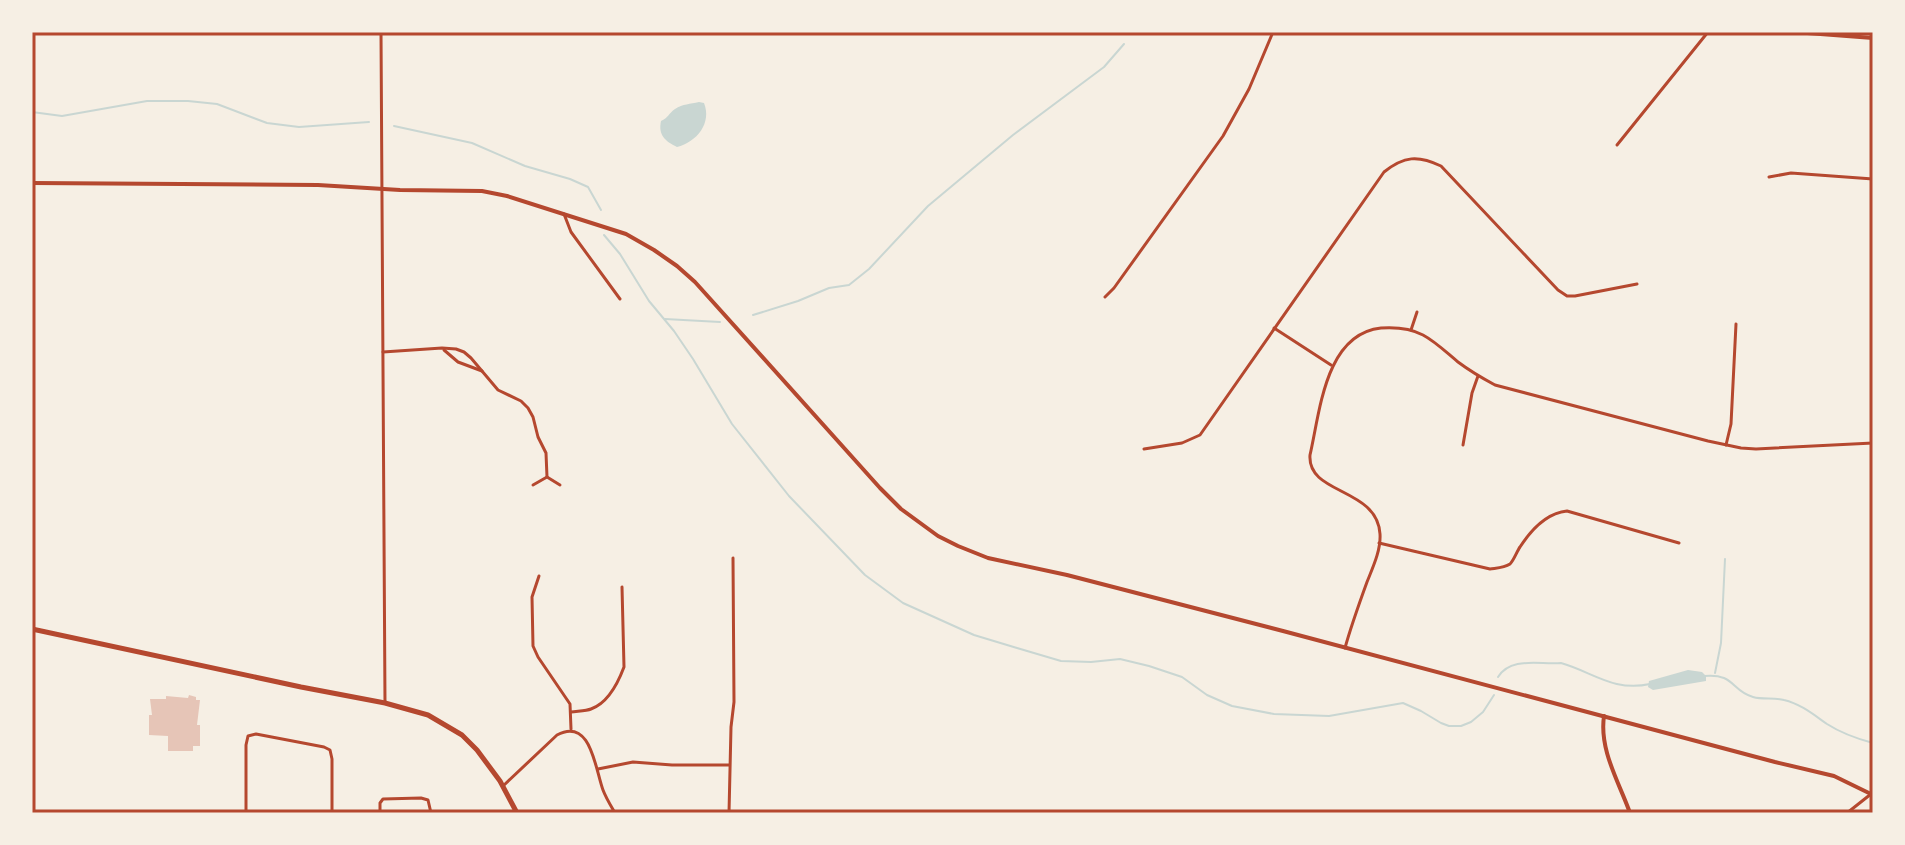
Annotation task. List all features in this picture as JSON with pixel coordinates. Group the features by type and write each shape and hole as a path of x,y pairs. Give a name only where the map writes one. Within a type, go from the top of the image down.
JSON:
{"main road":[{"path":"32,629 385,703 428,715 462,735 488,764 517,813"}],"street":[{"path":"381,32 385,703"},
{"path":"1105,297 1223,136 1249,89 1273,32"},
{"path":"1617,145 1708,32"},
{"path":"1794,32 1873,38"},
{"path":"1144,449 1182,443 1200,435 1384,172 1396,163 1414,158 1441,166 1567,296 1637,284"},
{"path":"1769,177 1791,173 1873,179"},
{"path":"32,183 318,185 482,191 626,234 677,266 703,291 901,509 958,546 988,558 1067,575 1834,776 1872,794 1847,813"},
{"path":"564,214 571,232 620,299"},
{"path":"1411,330 1417,312"},
{"path":"1726,445 1731,424 1736,324"},
{"path":"1345,648 1374,564 1379,543 1377,522 1370,509 1359,499 1320,479 1309,463 1332,366 1350,342 1376,329 1396,327 1425,336 1478,376 1511,390 1726,445 1756,449 1873,443"},
{"path":"1274,328 1332,366"},
{"path":"383,352 442,348 464,352 498,390 521,401 528,408 546,453 547,477"},
{"path":"442,348 458,362 482,371"},
{"path":"1463,445 1478,376"},
{"path":"533,485 547,477"},
{"path":"547,477 560,485"},
{"path":"1379,543 1490,569 1500,568 1510,563 1522,543 1549,516 1567,511 1679,543"},
{"path":"729,813 734,702 733,558"},
{"path":"539,576 532,597 535,653 567,700 571,730"},
{"path":"571,712 591,709 605,700 619,680 624,667 622,587"},
{"path":"1604,716 1606,750 1630,813"},
{"path":"503,786 557,735 571,730 585,739 598,769 603,791 615,813"},
{"path":"246,813 246,745 248,736 256,734 330,750 332,813"},
{"path":"598,769 633,762 729,765"},
{"path":"380,813 380,803 390,798 428,800 431,813"}],"shaded area":[{"path":"704,103 706,118 701,131 691,141 677,147 663,137 661,121 678,107"},
{"path":"1688,670 1702,672 1706,681 1653,690 1648,687 1649,681"}],"building":[{"path":"189,695 200,700 197,725 200,725 200,746 193,746 193,751 168,751 168,736 149,735 149,715 152,715 150,699 166,699 166,696 188,698"}],"waterway":[{"path":"753,315 829,288 849,285 869,269 928,206 1013,135 1104,67 1124,44"},
{"path":"32,112 62,116 147,101 188,101 217,104 267,123 299,127 369,122"},
{"path":"394,126 472,143 525,166 570,179 588,187 601,210"},
{"path":"604,235 693,359 732,424 789,496 865,575 903,603 974,635 1017,648 1061,661 1120,659 1149,666 1182,677 1207,695 1232,706 1274,714 1329,716 1403,703 1441,723 1461,726 1483,712 1494,695"},
{"path":"665,319 720,322"},
{"path":"1715,673 1721,643 1725,559"},
{"path":"1498,677 1510,666 1518,664 1561,663 1614,683 1650,684"},
{"path":"1704,676 1722,677 1753,697 1790,702 1838,730 1873,743"}]}
